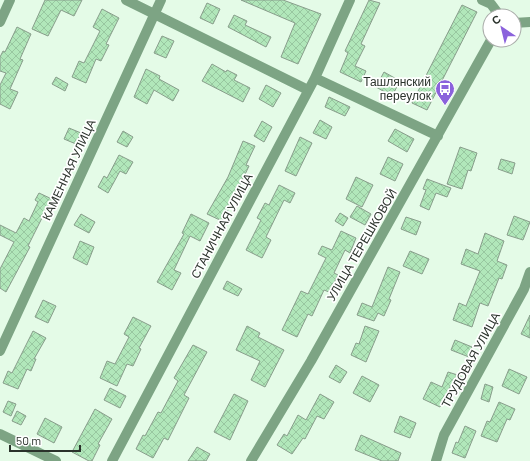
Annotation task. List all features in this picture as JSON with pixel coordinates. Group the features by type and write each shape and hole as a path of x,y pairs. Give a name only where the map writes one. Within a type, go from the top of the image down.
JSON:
{"street":[{"path":"0,22 10,0"},
{"path":"126,0 308,90"},
{"name":"КАМЕННАЯ УЛИЦА","path":"0,351 161,0"},
{"name":"СТАНИЧНАЯ УЛИЦА","path":"112,461 315,78 350,0"},
{"path":"482,0 491,4 494,8"},
{"name":"УЛИЦА ТЕРЕШКОВОЙ","path":"251,461 311,361 487,48"},
{"path":"315,78 438,136"},
{"name":"ТРУДОВАЯ УЛИЦА","path":"436,461 444,435 524,289 530,272"},
{"path":"0,434 56,461"}],"building":[{"path":"45,0 82,0 74,16 61,10 48,36 32,29"},
{"path":"241,0 283,0 321,14 298,64 281,57 295,23"},
{"path":"369,0 380,3 361,44 365,46 355,66 366,71 361,82 340,72 348,53 345,51"},
{"path":"207,3 220,9 213,24 200,18"},
{"path":"462,5 477,12 427,110 412,103"},
{"path":"102,9 119,18 106,44 109,45 101,61 96,59 86,83 72,77 79,61 84,63 100,31 93,27"},
{"path":"234,15 247,21 245,25 271,37 266,47 228,27"},
{"path":"17,27 31,34 20,59 23,60 10,89 18,92 10,109 0,104 0,85 6,73 0,71 0,57 3,51 5,52"},
{"path":"162,36 174,41 166,58 154,53"},
{"path":"212,64 226,72 227,70 237,75 234,80 250,88 243,102 202,81"},
{"path":"146,69 160,76 159,79 179,90 173,101 154,90 147,104 134,97"},
{"path":"384,72 400,81 392,96 376,87"},
{"path":"56,77 68,84 65,91 52,84"},
{"path":"266,85 281,93 273,107 259,99"},
{"path":"329,97 350,107 345,116 325,107"},
{"path":"320,120 332,127 326,139 313,133"},
{"path":"262,121 272,127 264,142 254,136"},
{"path":"69,128 81,133 76,144 64,139"},
{"path":"395,129 414,139 407,152 388,141"},
{"path":"123,131 133,137 127,147 117,142"},
{"path":"300,137 312,143 296,176 285,171"},
{"path":"243,141 255,146 246,165 249,166 239,187 240,188 222,221 207,214 228,177"},
{"path":"460,147 477,153 471,171 468,170 462,189 447,184"},
{"path":"119,155 133,162 126,174 120,171 108,193 98,187 104,176 107,178"},
{"path":"388,157 403,164 395,181 380,174"},
{"path":"501,159 515,163 512,174 498,169"},
{"path":"356,177 373,185 362,207 346,199"},
{"path":"427,179 451,188 447,197 436,193 429,210 420,206 426,190 423,189"},
{"path":"279,185 295,193 290,203 284,200 266,237 271,240 262,258 246,250 261,220 257,218 265,203 269,205"},
{"path":"39,193 54,200 51,207 48,206 28,246 30,247 6,292 0,288 0,269 14,242 0,235 0,225 16,233 24,218 29,221 38,202 35,200"},
{"path":"357,206 371,214 365,225 350,217"},
{"path":"340,213 348,218 343,226 335,221"},
{"path":"81,214 95,222 89,233 74,225"},
{"path":"191,214 209,223 200,241 190,236 174,270 181,273 172,290 157,282 184,234 182,233"},
{"path":"514,216 530,222 523,240 507,235"},
{"path":"406,217 421,222 416,235 401,229"},
{"path":"341,231 356,238 350,253 345,250 334,273 338,275 329,292 324,290 312,316 308,314 297,337 282,330 301,291 308,294 326,258 318,254 322,246 332,250"},
{"path":"485,233 504,241 497,261 507,265 502,279 499,278 488,306 480,303 472,327 453,320 459,303 466,306 480,271 461,264 466,249 478,254"},
{"path":"80,241 94,247 87,265 73,258"},
{"path":"410,251 429,259 422,274 403,266"},
{"path":"388,267 400,272 384,316 378,313 374,321 357,315 362,303 372,307"},
{"path":"227,281 242,289 238,296 223,289"},
{"path":"43,300 56,306 48,323 35,317"},
{"path":"530,315 530,338 521,334"},
{"path":"133,317 151,326 139,348 141,349 133,366 127,364 117,386 100,378 107,361 115,364 129,337 124,334"},
{"path":"247,326 260,333 258,337 284,350 265,387 251,380 260,361 236,350"},
{"path":"365,326 379,331 366,362 351,355 356,343 359,344"},
{"path":"33,331 46,338 34,359 36,359 31,371 27,369 18,389 3,383 8,371 12,373"},
{"path":"455,340 472,347 469,357 451,350"},
{"path":"193,345 207,352 184,395 189,398 168,440 164,438 153,458 136,449 158,412 161,413 178,381 174,378"},
{"path":"336,365 347,372 340,383 329,377"},
{"path":"509,369 527,377 519,394 502,386"},
{"path":"448,372 461,376 457,388 451,385 440,407 423,399 431,382 442,387"},
{"path":"362,376 379,385 370,402 353,393"},
{"path":"485,384 493,387 489,402 481,399"},
{"path":"110,388 126,396 120,408 104,400"},
{"path":"234,394 248,401 230,440 214,432"},
{"path":"320,394 334,402 324,419 317,416 305,439 303,438 292,454 277,445 284,434 287,436 298,415 306,420"},
{"path":"8,401 16,404 11,416 3,412"},
{"path":"499,402 515,409 510,420 507,419 497,442 481,436 487,421 490,422"},
{"path":"95,409 112,419 98,444 100,445 92,461 89,461 72,452"},
{"path":"17,411 26,416 21,425 12,421"},
{"path":"400,416 416,423 410,438 394,432"},
{"path":"45,418 62,427 54,443 37,434"},
{"path":"465,426 476,431 465,458 452,453"},
{"path":"361,435 401,453 398,461 382,461 355,450"},
{"path":"197,447 210,454 206,461 188,461"}],"place":[{"name":"Ташлянский переулок","path":"445,106"}]}
